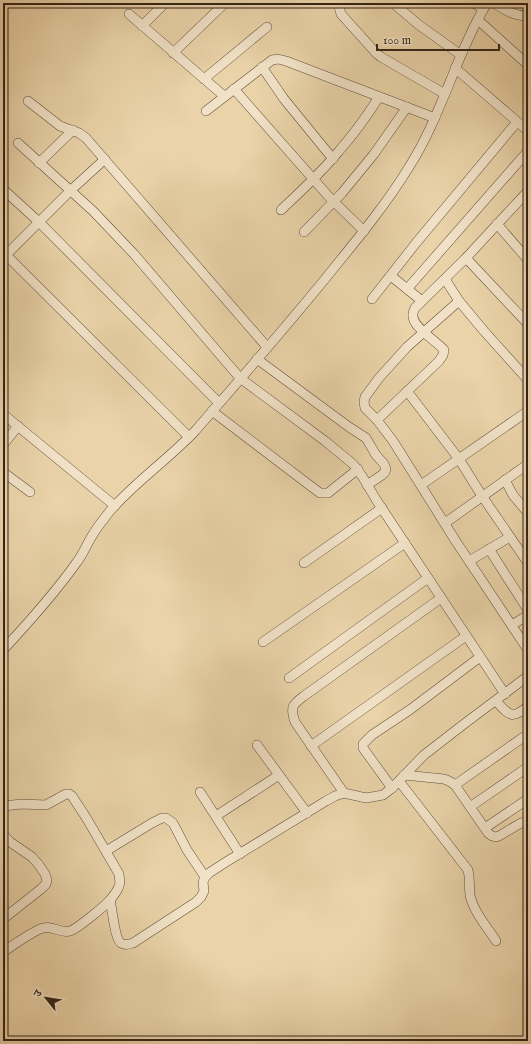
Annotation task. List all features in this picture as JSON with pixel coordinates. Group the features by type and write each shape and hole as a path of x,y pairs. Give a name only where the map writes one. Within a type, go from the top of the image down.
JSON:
{"street":[{"path":"142,26 165,3"},
{"path":"173,53 225,3"},
{"path":"338,3 340,14 376,53 445,94"},
{"path":"393,3 461,55"},
{"path":"3,650 45,603 71,570 97,528 115,506 140,480 189,437 302,306 364,231 386,201 410,166 426,138 455,68 485,6 474,3"},
{"path":"494,3 517,16 528,16"},
{"path":"129,14 224,96"},
{"path":"478,20 528,65"},
{"path":"204,79 267,27"},
{"path":"206,111 262,67 272,60 278,59 435,118"},
{"path":"262,67 284,99 333,159"},
{"path":"372,299 412,249 524,124 455,68"},
{"path":"234,89 334,203 364,231"},
{"path":"281,210 333,159 363,122 379,97"},
{"path":"28,102 60,126 73,130 86,138 267,347"},
{"path":"304,232 334,203 374,154 407,108"},
{"path":"39,163 73,130"},
{"path":"18,144 98,216 134,254 240,378 346,457 358,469 382,508 505,694"},
{"path":"407,289 528,151"},
{"path":"105,159 5,253 189,437"},
{"path":"4,190 39,222 219,403"},
{"path":"377,420 443,355 444,350 440,345 417,325 413,314 415,308 466,258 527,192"},
{"path":"497,224 528,260"},
{"path":"466,258 528,324"},
{"path":"391,276 422,301"},
{"path":"445,279 459,301 528,380"},
{"path":"459,301 407,347 379,378 365,397 365,408 377,420 393,441 469,561 528,650"},
{"path":"257,359 349,428 366,438 386,469 382,475 368,485"},
{"path":"408,391 459,459 482,496 528,563"},
{"path":"212,411 320,493 328,493 358,469"},
{"path":"421,485 528,411"},
{"path":"3,414 115,506"},
{"path":"3,445 18,426"},
{"path":"445,523 528,464"},
{"path":"3,472 30,492"},
{"path":"505,480 513,495 528,513"},
{"path":"304,563 382,508"},
{"path":"469,561 510,537"},
{"path":"263,642 406,543"},
{"path":"489,549 528,610"},
{"path":"289,678 428,578"},
{"path":"344,794 295,722 291,710 294,704 311,691 441,598"},
{"path":"512,626 528,615"},
{"path":"311,746 466,636"},
{"path":"392,788 363,748 363,744 372,735 480,658"},
{"path":"110,900 119,942 123,944 133,943 196,902 204,891 203,882 205,877 218,867 335,796 344,794 366,798 383,795 392,788 428,751 528,676"},
{"path":"496,700 506,712 514,715 519,714 528,706"},
{"path":"455,784 528,734"},
{"path":"257,745 307,813"},
{"path":"470,807 528,767"},
{"path":"216,816 279,775"},
{"path":"401,778 444,779 455,784 492,836 496,837 504,834 521,823 528,821"},
{"path":"401,778 468,870 470,895 473,904 496,941"},
{"path":"200,792 240,854"},
{"path":"3,806 22,804 46,805 66,794 70,794 77,801 106,851 119,874 120,882 110,900 85,921 70,931 64,932 51,927 39,929 3,952"},
{"path":"485,828 528,799"},
{"path":"106,851 152,823 162,818 166,818 173,823 187,850 205,877"},
{"path":"3,834 13,844 32,857 45,874 47,880 46,884 41,889 3,919"}]}
